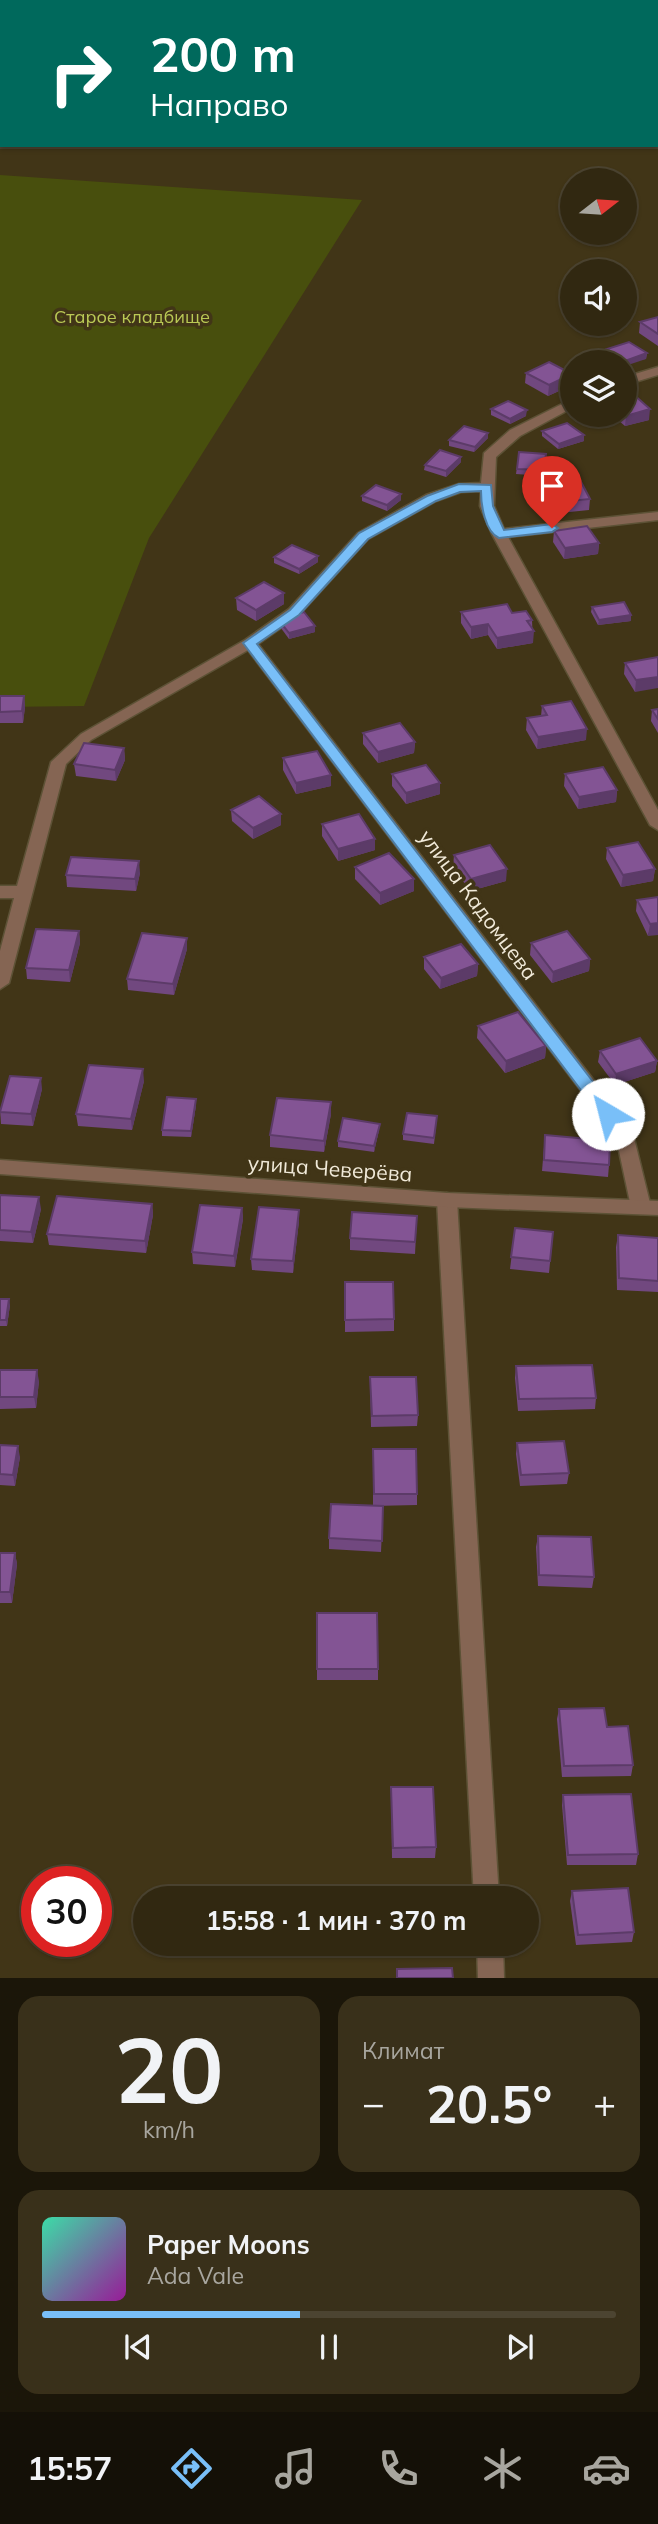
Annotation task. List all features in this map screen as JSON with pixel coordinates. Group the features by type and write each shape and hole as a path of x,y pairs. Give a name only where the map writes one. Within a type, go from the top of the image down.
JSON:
{"street":[{"path":"637,377 658,371"},
{"path":"560,409 515,433 489,456 487,506 499,534 658,825"},
{"path":"0,984 59,762 86,737 250,643 294,612 363,536 431,498 459,488 487,487"},
{"path":"499,534 658,516"},
{"name":"улица Кадомцева","path":"250,643 625,1135 650,1207"},
{"path":"0,892 23,892"},
{"name":"улица Чеверёва","path":"0,1167 447,1200 650,1207"},
{"path":"447,1200 486,1886"},
{"path":"490,1956 491,1978"}],"green space":[{"name":"Старое кладбище","path":"0,175 362,200 149,538 84,706 0,707"}],"building":[{"path":"658,317 658,334 640,322"},
{"path":"629,342 647,353 637,357 637,350 607,349"},
{"path":"549,362 560,368 560,380 549,385 526,373"},
{"path":"637,398 650,409 637,413"},
{"path":"508,401 527,410 510,419 491,409"},
{"path":"560,425 573,427 584,435 559,444 542,431"},
{"path":"464,426 488,433 475,447 449,440"},
{"path":"440,450 461,457 446,471 425,465"},
{"path":"519,452 546,454 544,470 517,469"},
{"path":"579,478 590,499 551,503 540,481"},
{"path":"376,485 401,494 387,505 362,496"},
{"path":"587,526 599,543 565,548 554,531"},
{"path":"292,545 318,556 299,569 274,557"},
{"path":"264,582 284,593 256,610 236,598"},
{"path":"624,602 631,615 599,620 592,607"},
{"path":"507,604 512,613 526,611 532,620 527,621 534,631 497,638 488,624 471,627 461,612"},
{"path":"304,612 315,626 289,633 278,619"},
{"path":"658,657 658,677 636,680 625,663"},
{"path":"0,696 24,696 22,711 0,712"},
{"path":"571,701 587,729 538,737 527,718 547,715 542,706"},
{"path":"400,723 415,742 378,752 363,733"},
{"path":"84,743 124,748 115,770 74,764"},
{"path":"317,751 331,775 296,783 283,758"},
{"path":"426,765 440,783 406,793 392,774"},
{"path":"603,767 617,790 579,797 565,774"},
{"path":"259,796 281,814 253,828 231,810"},
{"path":"359,814 375,839 338,849 322,824"},
{"path":"638,842 655,869 623,875 607,848"},
{"path":"490,845 507,869 471,879 454,855"},
{"path":"389,853 414,879 380,893 355,867"},
{"path":"71,857 139,861 135,879 66,875"},
{"path":"658,897 658,923 650,924 637,900"},
{"path":"36,929 79,931 69,970 26,968"},
{"path":"567,931 590,959 553,972 531,943"},
{"path":"142,933 187,938 173,984 127,979"},
{"path":"461,944 478,964 441,978 424,957"},
{"path":"518,1012 546,1046 506,1061 478,1026"},
{"path":"640,1038 657,1061 616,1074 600,1051"},
{"path":"89,1065 143,1069 131,1119 76,1114"},
{"path":"10,1076 41,1078 31,1114 0,1112"},
{"path":"167,1097 196,1099 191,1131 162,1130"},
{"path":"277,1098 331,1102 324,1141 270,1135"},
{"path":"407,1113 437,1116 434,1138 403,1134"},
{"path":"343,1118 380,1124 374,1146 338,1141"},
{"path":"545,1135 610,1141 609,1165 544,1160"},
{"path":"0,1195 39,1197 31,1232 0,1230"},
{"path":"57,1196 152,1204 145,1241 47,1234"},
{"path":"200,1205 242,1208 234,1256 192,1252"},
{"path":"259,1207 299,1210 293,1261 251,1259"},
{"path":"352,1212 417,1216 415,1242 350,1238"},
{"path":"515,1228 553,1232 550,1261 511,1257"},
{"path":"618,1235 658,1238 658,1281 619,1278"},
{"path":"345,1282 393,1282 394,1319 345,1320"},
{"path":"0,1299 9,1299 6,1320 0,1320"},
{"path":"592,1365 596,1398 519,1399 516,1366"},
{"path":"0,1370 37,1370 34,1397 0,1397"},
{"path":"370,1377 416,1377 418,1415 372,1416"},
{"path":"564,1441 569,1473 521,1475 517,1443"},
{"path":"0,1445 18,1446 13,1475 0,1474"},
{"path":"373,1449 416,1449 417,1494 374,1494"},
{"path":"331,1504 383,1506 382,1541 329,1538"},
{"path":"538,1536 591,1537 594,1577 539,1575"},
{"path":"0,1553 15,1553 10,1592 0,1592"},
{"path":"317,1613 377,1613 378,1669 317,1669"},
{"path":"604,1708 607,1727 628,1726 633,1765 564,1766 559,1709"},
{"path":"391,1787 433,1787 436,1847 393,1848"},
{"path":"631,1794 638,1854 568,1855 563,1795"},
{"path":"628,1888 634,1932 578,1935 572,1891"},
{"path":"452,1968 453,1978 397,1978 397,1969"}],"route":[{"path":"552,528 499,534 487,506 487,487 459,488 431,498 363,536 294,612 250,643 608,1114"}]}
